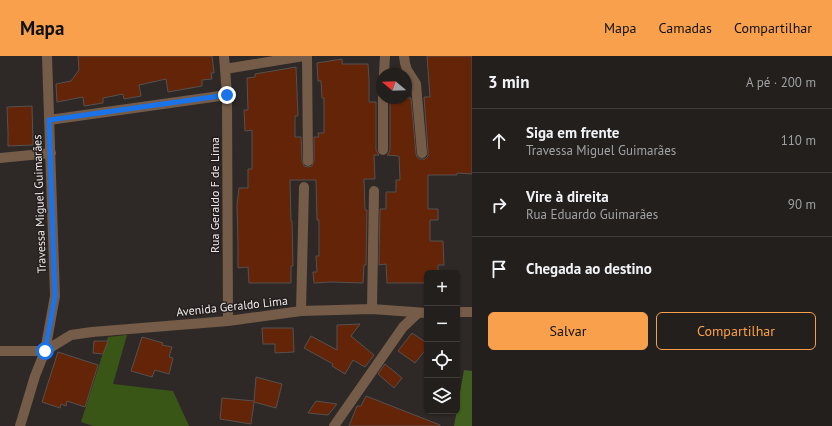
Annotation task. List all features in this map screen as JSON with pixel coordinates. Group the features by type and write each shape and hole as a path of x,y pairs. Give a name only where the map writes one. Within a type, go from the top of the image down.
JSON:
{"street":[{"name":"Travessa Miguel Guimarães","path":"20,426 35,376 45,351 55,296 47,56"},
{"name":"Rua Geraldo F de Lima","path":"224,56 227,95 228,321"},
{"path":"225,69 305,56 308,161"},
{"path":"384,68 385,56"},
{"path":"404,56 407,70 416,84 422,153"},
{"path":"49,120 227,95"},
{"path":"383,104 383,150"},
{"path":"0,158 51,154"},
{"path":"301,311 304,187"},
{"path":"372,309 374,191"},
{"name":"Avenida Geraldo Lima","path":"45,351 71,335 100,331 228,321 301,311 372,309 422,313"},
{"path":"460,312 472,312"},
{"path":"334,426 404,327 422,313"},
{"path":"0,351 45,351"}],"green space":[{"path":"127,335 113,384 173,391 189,426 93,426 81,422 108,337"},
{"path":"464,370 472,371 472,426 454,426 456,414 460,414 460,392"}],"building":[{"path":"78,56 212,56 214,73 211,73 212,79 202,80 202,86 168,92 166,79 139,85 141,96 124,99 123,94 103,98 103,103 84,106 83,97 57,102 56,84 71,81 79,70"},
{"path":"427,56 472,56 472,174 457,173 457,175 428,175 428,209 438,209 438,220 430,220 430,241 443,241 444,265 438,265 438,270 424,270 424,283 387,283 386,264 379,265 380,209 386,209 386,192 396,192 396,180 400,180 399,156 387,155 390,150 390,104 412,104 416,154 420,159 425,159 428,156 428,152 424,97 430,97"},
{"path":"342,59 342,64 368,64 369,102 376,102 376,150 379,155 374,155 375,179 364,179 365,210 367,210 366,265 364,265 363,283 314,283 313,272 317,272 316,256 319,256 319,220 317,220 316,180 290,180 293,266 291,266 291,283 249,283 248,267 238,268 237,205 239,188 248,188 248,169 252,169 252,130 245,131 244,110 248,110 247,78 255,77 255,74 296,67 298,116 295,116 295,137 301,137 302,161 304,166 308,167 312,166 314,161 314,137 319,137 318,133 324,133 324,98 322,98 321,81 318,81 317,63"},
{"path":"32,106 33,145 8,146 7,107"},
{"path":"360,324 351,336 374,355 365,367 353,360 345,374 332,366 333,364 304,348 311,336 337,350 337,325"},
{"path":"262,328 293,328 294,352 275,353 275,344 263,344"},
{"path":"412,333 424,341 424,352 415,363 398,351"},
{"path":"142,337 163,343 162,345 172,347 169,357 173,358 169,374 155,370 152,377 131,371"},
{"path":"94,341 108,341 103,354 93,353"},
{"path":"58,352 98,365 85,407 67,401 66,406 61,404 60,408 42,402"},
{"path":"385,364 402,378 394,388 378,374"},
{"path":"256,377 282,384 276,408 254,402 251,424 220,419 222,398 254,401"},
{"path":"366,396 440,426 349,426 357,406 361,406"},
{"path":"316,401 337,404 328,415 308,413"}],"route":[{"path":"45,351 55,296 49,120 227,95"}]}
